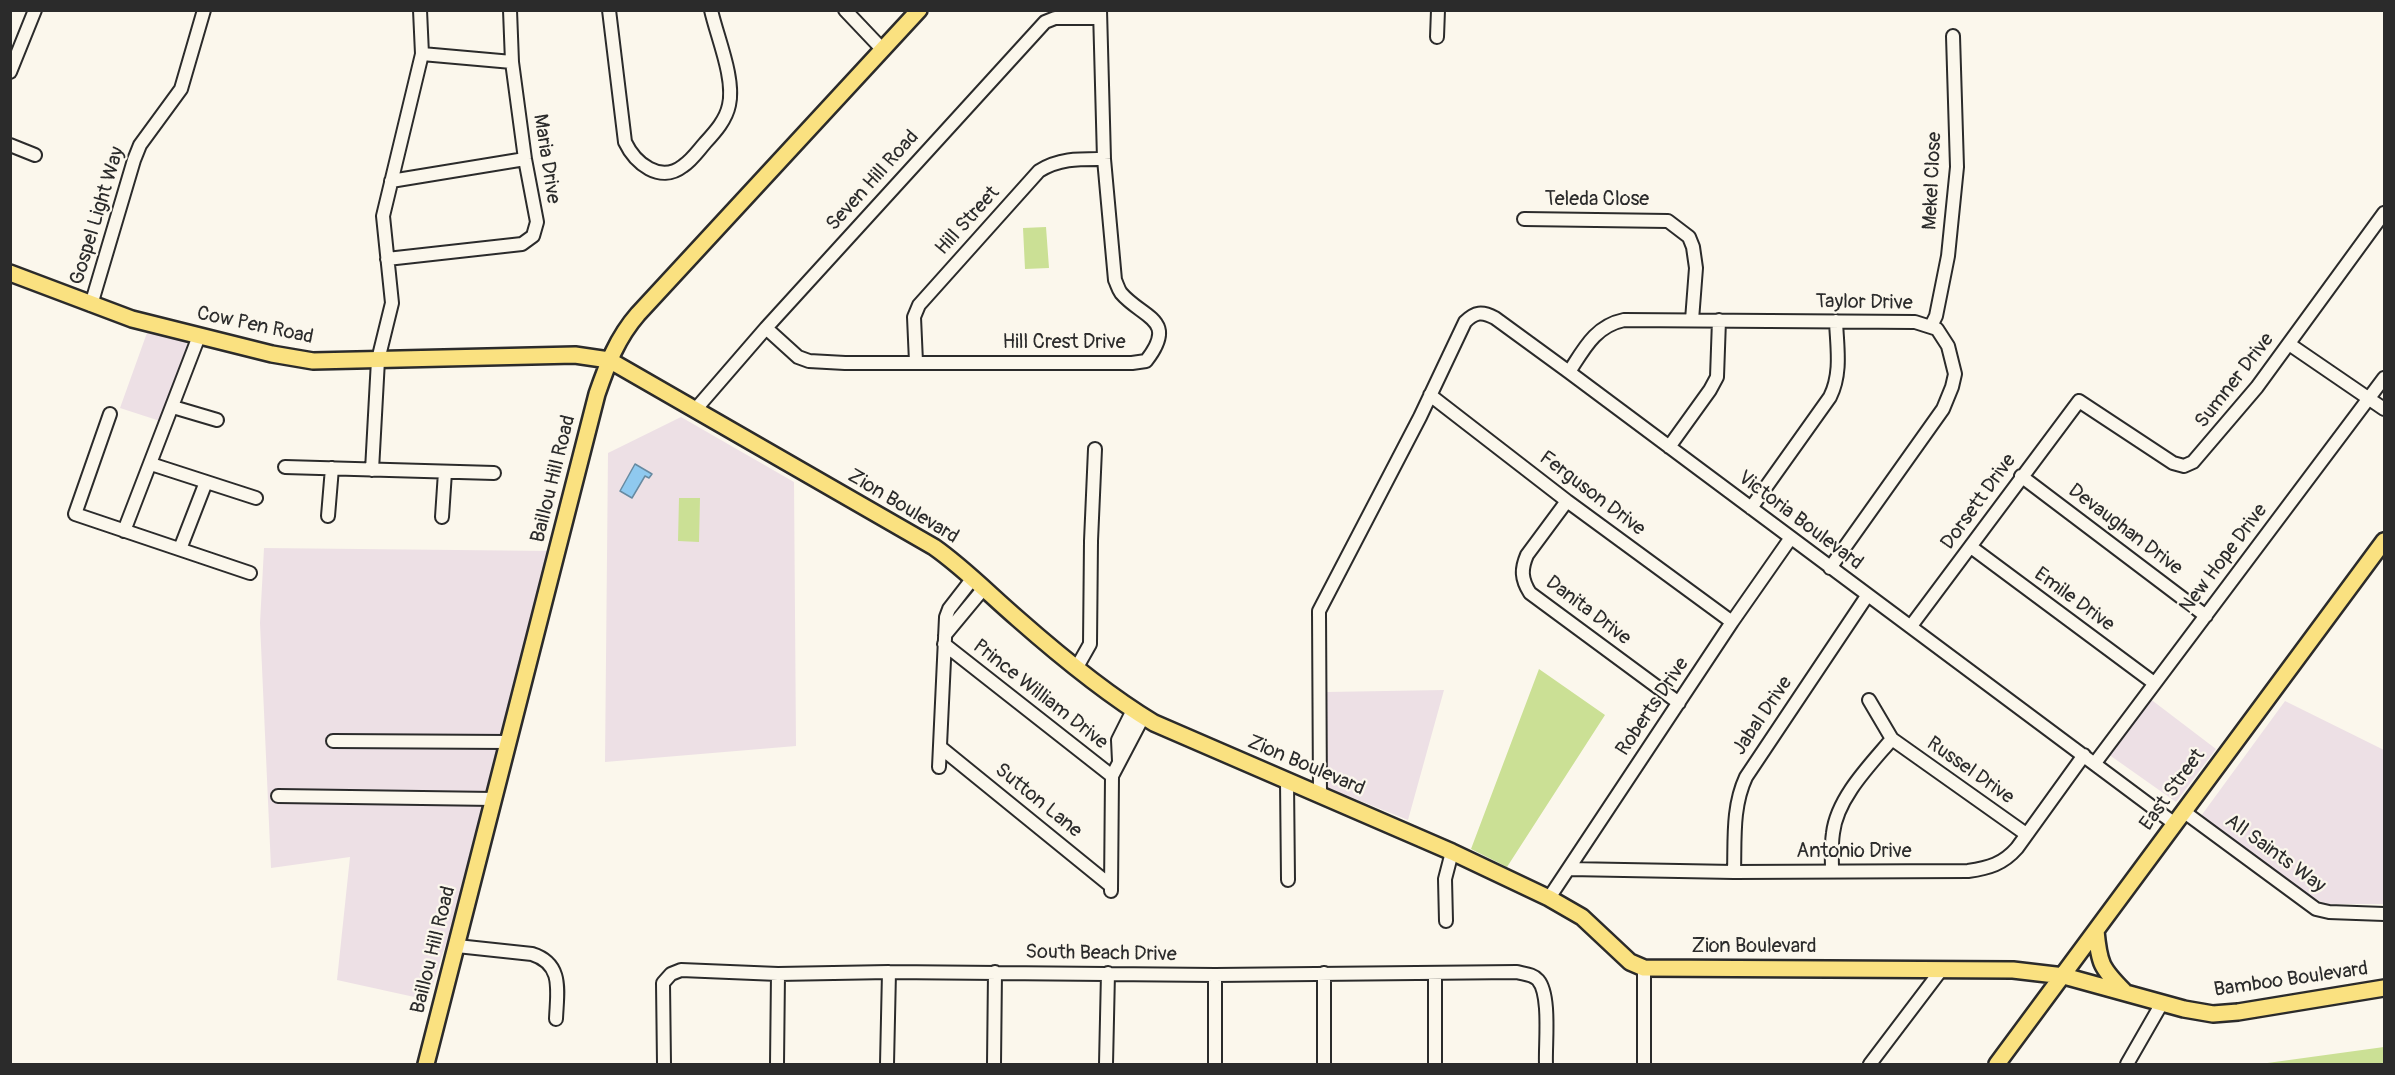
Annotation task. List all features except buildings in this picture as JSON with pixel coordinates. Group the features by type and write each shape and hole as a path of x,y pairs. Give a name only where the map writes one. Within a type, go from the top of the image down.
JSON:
{"main road":[{"name":"Baillou Hill Road","path":"426,1065 597,394 609,360 621,335 638,314 919,10"},
{"name":"Cow Pen Road","path":"10,273 132,319 272,354 313,361 575,355 609,360"},
{"name":"Zion Boulevard","path":"609,360 937,549 1077,667 1138,713 1163,728 1452,852 1550,898 1582,917 1630,962 1644,968 2013,970 2064,976"},
{"name":"East Street","path":"1997,1065 2385,541"},
{"path":"2096,931 2103,967 2125,992"},
{"name":"Bamboo Boulevard","path":"2064,976 2162,1003 2220,1014 2385,988"}],"street":[{"path":"10,72 34,10"},
{"name":"Gospel Light Way","path":"91,305 134,160 140,145 181,88 204,10"},
{"path":"372,470 378,360 392,303 383,216 422,54 420,10"},
{"name":"Maria Drive","path":"387,259 522,244 533,236 537,222 525,159 512,62 510,10"},
{"path":"609,10 625,142 632,155 644,166 664,173 676,171 692,159 717,129 728,109 730,88 711,10"},
{"path":"845,10 883,50"},
{"path":"1437,37 1438,10"},
{"name":"Hill Crest Drive","path":"766,328 798,357 809,361 1132,363 1146,361 1155,350 1159,335 1149,314 1120,292 1115,280 1104,159 1100,14"},
{"name":"Seven Hill Road","path":"695,410 766,328 1045,22 1055,18 1100,14"},
{"name":"Mekel Close","path":"1931,326 1936,316 1948,256 1957,167 1953,36"},
{"path":"422,54 512,62"},
{"path":"10,145 35,155"},
{"path":"391,181 525,159"},
{"name":"Hill Street","path":"916,362 914,317 919,305 1039,171 1064,159 1104,159"},
{"name":"Sumner Drive","path":"2079,401 2163,457 2184,466 2193,462 2257,387 2385,213"},
{"name":"Teleda Close","path":"1524,219 1668,221 1689,237 1693,247 1695,268 1692,320"},
{"name":"Victoria Boulevard","path":"1430,395 1464,321 1472,315 1484,312 1495,318 2084,755 2179,818"},
{"name":"Taylor Drive","path":"1569,372 1595,334 1613,322 1624,320 1915,322 1931,326 1941,334 1948,346 1955,374 1943,409 1830,568"},
{"path":"1669,447 1717,377 1719,320"},
{"path":"1750,508 1830,397 1836,385 1838,372 1836,321"},
{"path":"124,531 152,464 199,336"},
{"path":"2289,344 2385,409"},
{"name":"New Hope Drive","path":"2095,763 2385,378"},
{"path":"1320,795 1319,611 1430,395"},
{"name":"Ferguson Drive","path":"1430,395 1567,501 1732,622"},
{"name":"Dorsett Drive","path":"1911,626 2079,401"},
{"path":"173,407 217,420"},
{"path":"110,414 75,514 250,573"},
{"path":"1077,667 1090,644 1095,449"},
{"path":"152,464 256,498"},
{"path":"285,467 494,473"},
{"path":"328,516 332,468"},
{"path":"442,517 445,472"},
{"name":"Devaughan Drive","path":"2021,476 2206,616"},
{"path":"180,549 206,482"},
{"name":"Danita Drive","path":"1567,501 1527,555 1523,564 1524,584 1530,593 1679,703"},
{"name":"Roberts Drive","path":"1550,898 1790,538"},
{"name":"Emile Drive","path":"1971,547 2154,683"},
{"path":"939,767 945,640 979,583"},
{"name":"Jabal Drive","path":"1734,872 1735,814 1738,794 1746,777 1868,596"},
{"name":"Prince William Drive","path":"945,640 1112,776"},
{"name":"Russel Drive","path":"1869,700 1892,739 2026,834"},
{"path":"1112,776 1138,713"},
{"path":"1832,871 1833,832 1837,818 1851,791 1892,739"},
{"path":"333,741 509,742"},
{"name":"Sutton Lane","path":"940,747 1111,890 1112,776"},
{"name":"Antonio Drive","path":"1569,868 1734,872 1968,871 1984,869 2007,858 2084,755"},
{"path":"1287,781 1287,880"},
{"path":"278,796 494,799"},
{"name":"All Saints Way","path":"2179,818 2316,909 2329,912 2385,914"},
{"path":"1446,921 1445,879 1452,852"},
{"path":"457,946 532,954 541,957 555,971 556,1019"},
{"path":"1644,968 1644,1065"},
{"path":"1870,1065 1942,969"},
{"name":"South Beach Drive","path":"664,1065 663,983 671,974 681,970 778,974 995,972 1215,975 1516,972 1531,975 1543,990 1546,1065"},
{"path":"887,1065 889,972"},
{"path":"994,1065 995,972"},
{"path":"1106,1065 1107,973"},
{"path":"1324,973 1324,1065"},
{"path":"1435,1065 1436,973"},
{"path":"777,1065 778,974"},
{"path":"1215,975 1215,1065"},
{"path":"2127,1065 2162,1003"}],"shaded area":[{"path":"148,330 185,340 188,347 160,421 120,408"},
{"path":"681,417 794,482 796,746 605,762 608,453"},
{"path":"264,548 553,551 479,839 428,1000 337,980 350,857 271,868 260,623"},
{"path":"1444,690 1408,820 1328,788 1327,692"},
{"path":"2149,698 2216,749 2176,802 2108,754"},
{"path":"2285,701 2384,750 2384,904 2325,904 2284,880 2201,816"}],"green space":[{"path":"1046,227 1049,268 1025,269 1023,228"},
{"path":"679,498 700,498 699,542 678,541"},
{"path":"1539,669 1605,715 1507,867 1471,849"},
{"path":"2384,1047 2384,1064 2260,1064"}],"water":[{"path":"635,464 652,474 649,478 645,476 632,498 620,491"}]}
